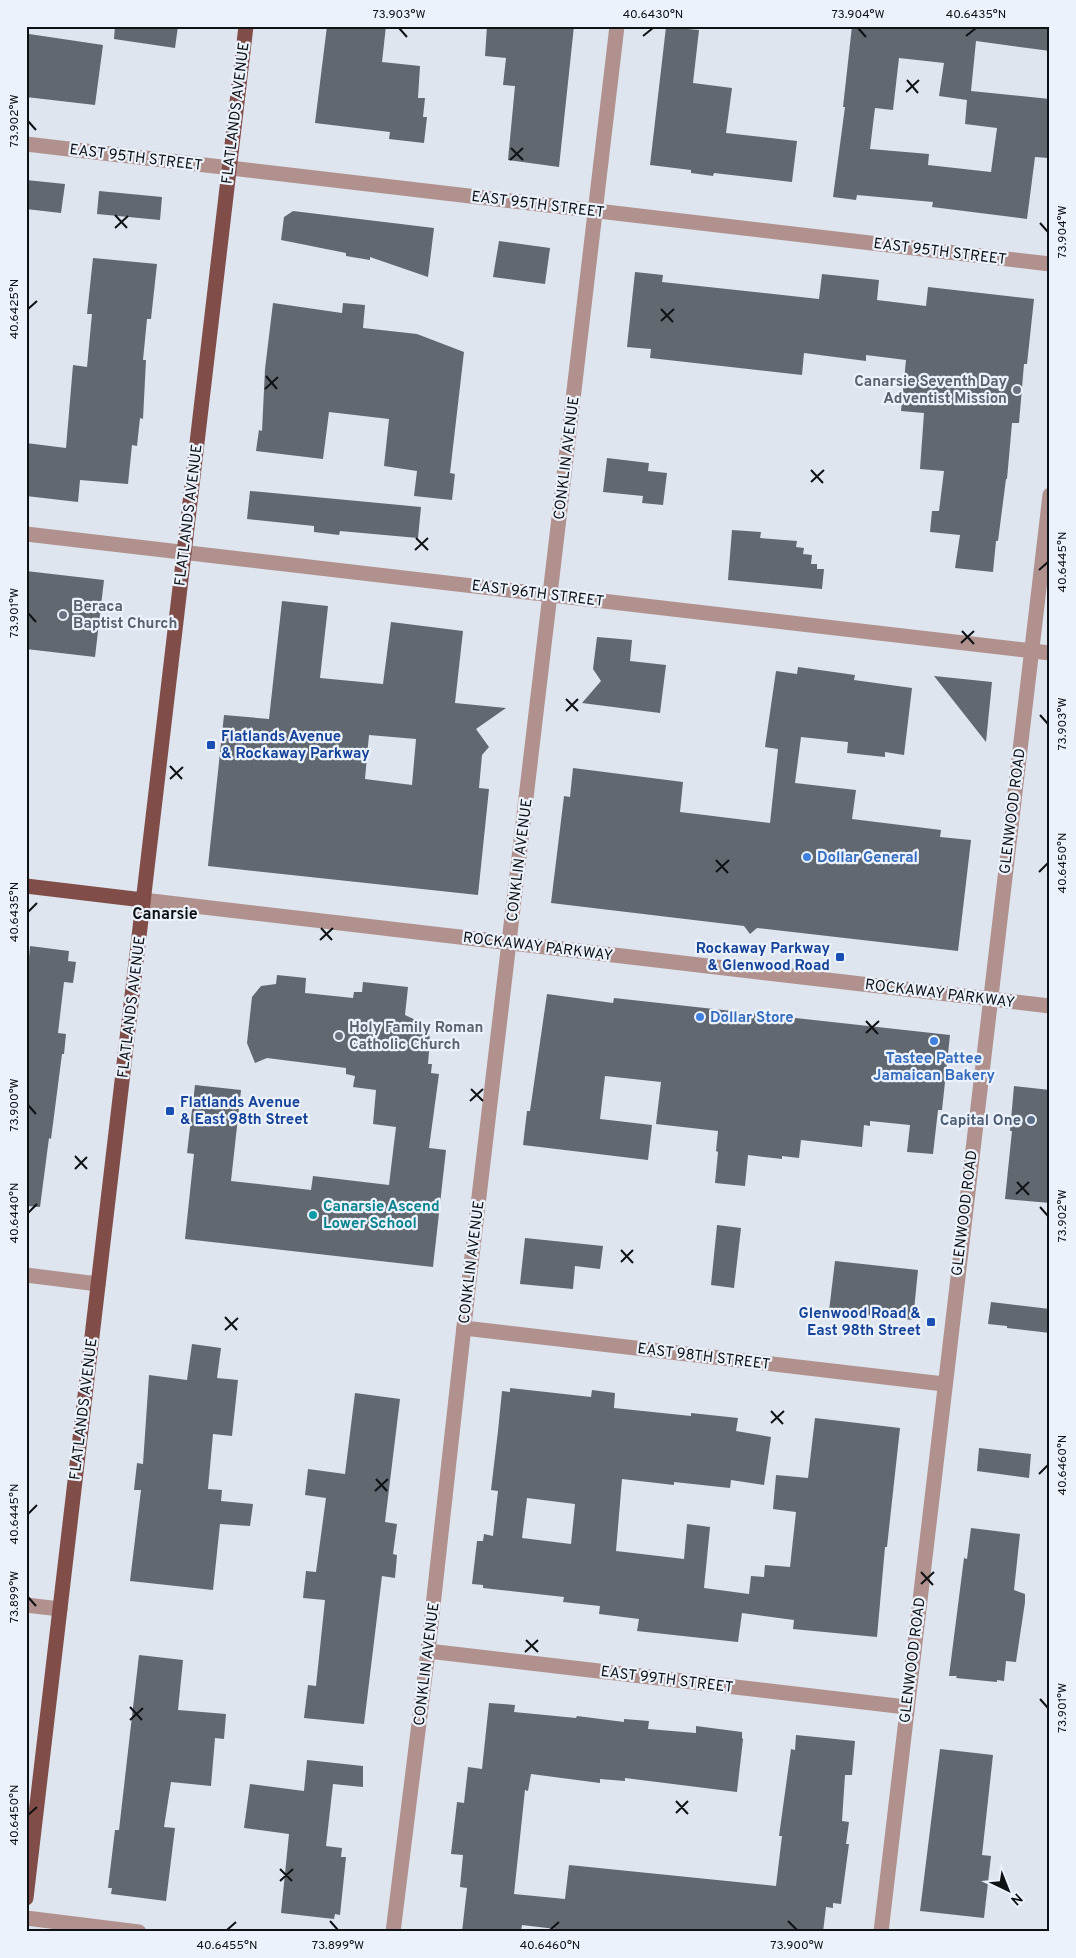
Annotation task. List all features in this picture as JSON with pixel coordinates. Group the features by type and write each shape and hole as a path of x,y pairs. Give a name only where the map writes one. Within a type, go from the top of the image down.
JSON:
{"main road":[{"name":"FLATLANDS AVENUE","path":"26,1898 246,26"},
{"name":"ROCKAWAY PARKWAY","path":"26,886 143,900"}],"street":[{"name":"CONKLIN AVENUE","path":"393,1932 428,1651 549,595 617,26"},
{"name":"EAST 95TH STREET","path":"26,144 1050,264"},
{"name":"GLENWOOD ROAD","path":"881,1932 1050,494"},
{"name":"EAST 96TH STREET","path":"26,534 1050,653"},
{"name":"ROCKAWAY PARKWAY","path":"143,900 1050,1006"},
{"path":"26,1275 98,1284"},
{"name":"EAST 98TH STREET","path":"464,1328 944,1384"},
{"path":"26,1605 60,1609"},
{"name":"EAST 99TH STREET","path":"428,1651 906,1707"},
{"path":"26,1918 139,1932"}],"building":[{"path":"115,26 178,26 175,48 114,39"},
{"path":"327,26 386,26 382,62 420,66 418,98 425,98 423,117 427,117 424,143 389,139 390,132 315,123"},
{"path":"487,26 574,26 559,167 508,160 515,86 503,85 506,58 485,56"},
{"path":"852,26 1050,26 1050,51 976,41 971,91 1050,99 1048,158 1035,157 1027,219 932,207 933,202 857,195 856,200 833,197 845,107 843,107","holes":["899,58 944,63 939,96 967,100 965,124 997,128 991,172 928,165 929,154 870,149 875,108 893,110"]},
{"path":"666,27 699,30 693,83 732,88 726,133 797,141 792,182 714,173 713,176 691,173 691,170 650,165"},
{"path":"29,34 103,45 95,105 26,97 26,60"},
{"path":"26,180 65,184 61,213 26,209"},
{"path":"99,191 162,197 160,220 97,214"},
{"path":"293,211 434,228 428,277 370,257 370,260 346,256 346,253 281,240 284,217"},
{"path":"499,241 550,248 545,284 493,277"},
{"path":"93,258 157,264 151,319 147,319 143,360 146,360 143,419 140,418 137,446 132,445 128,484 80,480 78,502 26,496 26,443 66,448 73,365 87,367 92,314 87,314"},
{"path":"635,272 663,275 662,282 819,299 822,274 879,280 877,300 926,306 928,287 1034,299 1027,364 1024,364 1019,423 1012,423 1007,479 998,541 996,541 993,572 955,568 960,535 930,532 932,511 939,511 944,471 920,469 924,413 901,411 906,360 866,355 866,361 804,353 802,375 650,358 651,349 627,347"},
{"path":"273,303 342,313 343,303 365,305 363,328 417,334 464,352 450,473 455,474 452,500 414,496 417,471 384,466 389,419 329,412 323,459 256,451 259,430 262,431 265,369"},
{"path":"607,458 649,463 648,471 667,473 663,505 642,503 643,496 603,492"},
{"path":"250,491 421,507 418,538 340,531 339,535 314,532 314,526 247,519"},
{"path":"732,530 761,532 760,538 797,541 796,547 804,548 803,554 812,555 811,564 817,564 817,569 824,569 822,589 728,580"},
{"name":"Beraca Baptist Church","path":"26,571 104,580 95,657 26,649"},
{"path":"282,601 328,606 320,678 383,684 391,622 463,631 455,703 506,708 476,729 489,747 482,755 479,788 489,789 478,895 208,866 224,715 269,719","holes":["369,735 416,739 412,785 365,779"]},
{"path":"597,637 632,640 630,661 666,665 660,713 582,703 601,681 593,669"},
{"path":"798,667 855,675 854,680 912,688 904,755 885,752 885,757 847,753 848,742 801,737 795,783 856,790 852,819 941,830 940,837 971,840 958,951 757,928 750,934 744,926 551,903 564,796 570,797 573,768 683,782 680,812 770,823 778,749 765,747 776,671 797,674"},
{"path":"934,676 992,682 986,742"},
{"path":"30,946 69,951 68,961 76,962 73,983 64,982 58,1033 66,1034 64,1054 62,1054 40,1207 26,1206 26,957 29,957"},
{"path":"277,975 306,978 305,993 353,998 354,992 362,992 363,982 408,987 405,1015 422,1023 428,1030 430,1039 428,1064 432,1064 431,1073 439,1074 429,1148 446,1150 433,1267 185,1239 194,1154 187,1153 195,1085 241,1090 231,1181 311,1190 313,1176 389,1185 396,1127 373,1124 376,1090 353,1087 355,1076 346,1074 346,1068 267,1058 255,1063 247,1043 252,997 261,986 276,984"},
{"path":"547,994 613,1003 614,998 950,1035 942,1110 938,1110 933,1154 907,1152 910,1125 870,1121 870,1126 864,1125 862,1147 801,1140 799,1158 782,1156 782,1159 748,1155 745,1186 715,1183 718,1131 656,1124 661,1082 605,1076 600,1119 652,1125 648,1160 523,1145 527,1111 530,1111"},
{"path":"1014,1086 1050,1090 1050,1203 1005,1199 1012,1131 1010,1131"},
{"path":"717,1225 741,1228 734,1288 711,1285"},
{"path":"525,1238 603,1246 600,1269 575,1266 573,1289 520,1284"},
{"path":"835,1261 918,1270 913,1320 829,1311"},
{"path":"991,1302 1050,1309 1050,1333 988,1324"},
{"path":"192,1344 221,1348 217,1378 238,1380 232,1436 213,1434 208,1489 222,1490 221,1501 253,1504 250,1526 220,1524 213,1590 130,1581 141,1490 134,1490 137,1463 143,1464 149,1375 187,1380"},
{"path":"510,1388 591,1397 592,1390 615,1393 614,1408 691,1416 691,1413 738,1418 736,1431 771,1437 764,1485 731,1480 730,1488 674,1482 674,1485 622,1479 616,1551 684,1559 687,1524 710,1527 704,1588 749,1594 751,1576 764,1577 765,1565 790,1567 796,1512 773,1509 776,1475 808,1478 815,1418 900,1428 887,1547 885,1547 877,1637 793,1629 794,1620 742,1613 738,1642 637,1631 639,1619 599,1614 600,1606 563,1602 564,1597 483,1588 483,1585 472,1584 477,1541 483,1541 484,1534 493,1536 498,1491 491,1490 502,1391 510,1392","holes":["527,1498 575,1504 571,1544 522,1538"]},
{"path":"355,1393 400,1399 385,1522 397,1524 393,1554 397,1555 395,1578 382,1576 364,1724 304,1718 308,1685 316,1686 325,1600 303,1598 306,1571 316,1572 326,1498 305,1495 308,1469 345,1474"},
{"path":"979,1448 1031,1454 1029,1478 977,1471"},
{"path":"971,1528 1020,1534 1014,1590 1025,1594 1025,1602 1016,1662 1006,1661 1004,1681 997,1680 997,1682 949,1676 964,1558 967,1559"},
{"path":"139,1655 183,1660 178,1710 226,1714 224,1739 215,1738 211,1786 171,1782 164,1827 175,1828 166,1901 111,1894 112,1888 108,1888 115,1830 119,1830"},
{"path":"489,1703 515,1705 514,1712 576,1718 577,1716 624,1722 624,1719 649,1721 648,1729 696,1733 696,1726 742,1732 743,1739 737,1792 625,1778 625,1781 600,1779 600,1783 531,1774 528,1791 525,1790 514,1894 565,1899 569,1865 776,1886 782,1836 779,1836 791,1749 795,1750 796,1735 855,1741 852,1775 845,1775 842,1821 849,1822 846,1844 849,1844 841,1904 833,1903 833,1908 826,1907 823,1932 581,1932 522,1925 521,1932 462,1932 467,1888 460,1887 463,1855 451,1854 457,1802 464,1803 468,1767 482,1769"},
{"path":"940,1749 993,1755 982,1855 991,1856 984,1918 920,1911"},
{"path":"307,1760 363,1766 363,1787 333,1784 326,1846 342,1848 341,1857 346,1857 340,1915 335,1914 334,1919 281,1913 289,1834 244,1828 250,1784 304,1791"}],"place":[{"name":"Canarsie Seventh Day Adventist Mission","path":"1017,390"},
{"name":"Beraca Baptist Church","path":"63,615"},
{"name":"Flatlands Avenue & Rockaway Parkway","path":"211,745"},
{"name":"Dollar General","path":"807,857"},
{"name":"Rockaway Parkway & Glenwood Road","path":"840,957"},
{"name":"Dollar Store","path":"700,1017"},
{"name":"Holy Family Roman Catholic Church","path":"339,1036"},
{"name":"Tastee Pattee Jamaican Bakery","path":"934,1041"},
{"name":"Flatlands Avenue & East 98th Street","path":"170,1111"},
{"name":"Capital One","path":"1031,1120"},
{"name":"Canarsie Ascend Lower School","path":"313,1215"},
{"name":"Glenwood Road & East 98th Street","path":"931,1322"}],"district":[{"name":"Canarsie","path":"165,913"}]}
